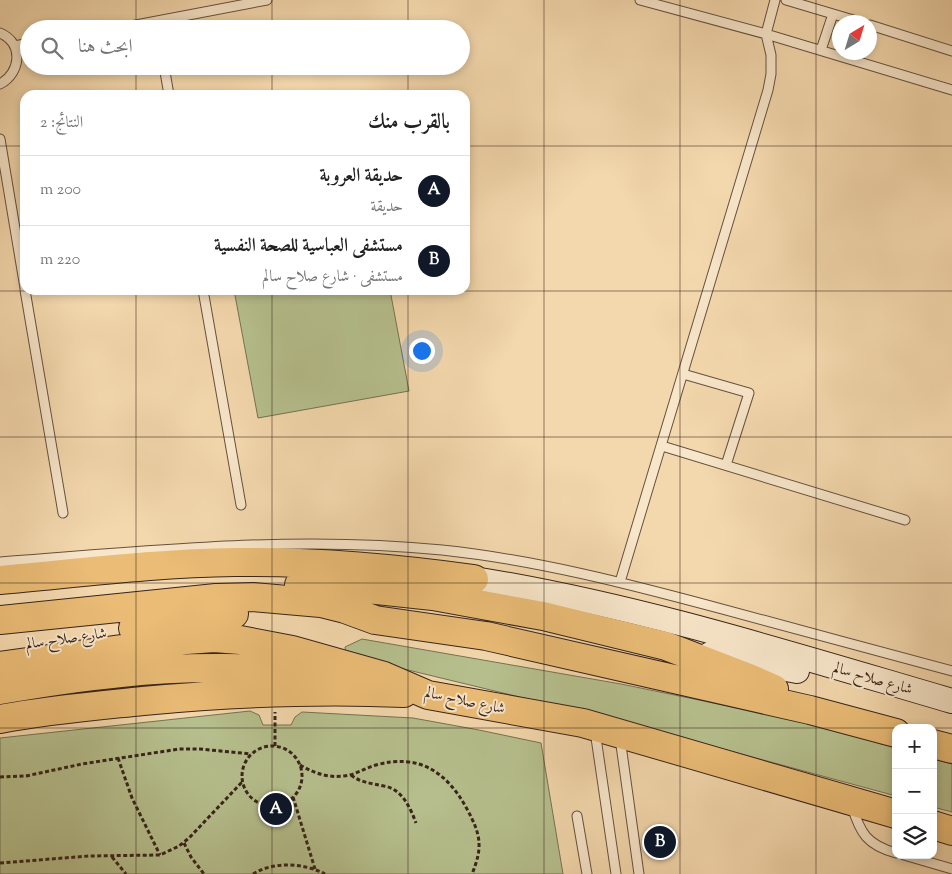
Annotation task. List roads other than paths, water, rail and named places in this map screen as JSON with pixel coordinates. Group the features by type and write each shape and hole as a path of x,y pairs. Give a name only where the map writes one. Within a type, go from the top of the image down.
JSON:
{"highway":[{"path":"0,580 180,564 242,562 367,566 474,579"},
{"path":"0,602 211,584 303,585 377,590 460,600 597,628 666,646 762,683 810,710"},
{"path":"0,620 216,598 271,598 322,604 345,608 375,620 486,636 810,710 892,732"},
{"name":"شارع صلاح سالم","path":"0,648 237,613 306,614 345,608"},
{"name":"شارع صلاح سالم","path":"0,666 186,640 222,639 267,644 384,676 428,695 607,730 892,813"},
{"path":"0,690 121,672 181,669 250,669 384,676"},
{"path":"0,719 81,707 226,694 361,691 428,695"},
{"path":"937,745 952,749"},
{"path":"937,826 952,831"}],"main road":[{"name":"شارع صلاح سالم","path":"474,579 566,595 642,613 952,701"},
{"path":"666,646 830,677 851,679 873,678"}],"lane":[{"path":"179,20 267,0"},
{"path":"640,0 766,34 952,90"},
{"path":"620,582 768,90 771,74 771,55 766,34 775,0"},
{"path":"786,0 836,15"},
{"path":"821,50 833,14"},
{"path":"877,27 952,50"},
{"path":"0,33 10,39 17,53 16,69 12,76 0,84"},
{"path":"14,46 20,45"},
{"path":"166,75 168,90"},
{"path":"0,139 20,259"},
{"path":"26,295 63,513"},
{"path":"204,295 241,505"},
{"path":"683,374 749,393 726,465"},
{"path":"662,446 904,520"},
{"path":"0,562 258,544 328,544 442,550 503,558 620,582 952,671"},
{"path":"607,730 616,874"},
{"path":"607,730 639,874"},
{"path":"850,801 858,827 865,837 892,852"},
{"path":"578,816 587,874"},
{"path":"918,859 952,869"}],"place":[{"name":"حديقة العروبة","path":"276,809"},
{"name":"مستشفى العباسية للصحة النفسية","path":"660,842"}]}
